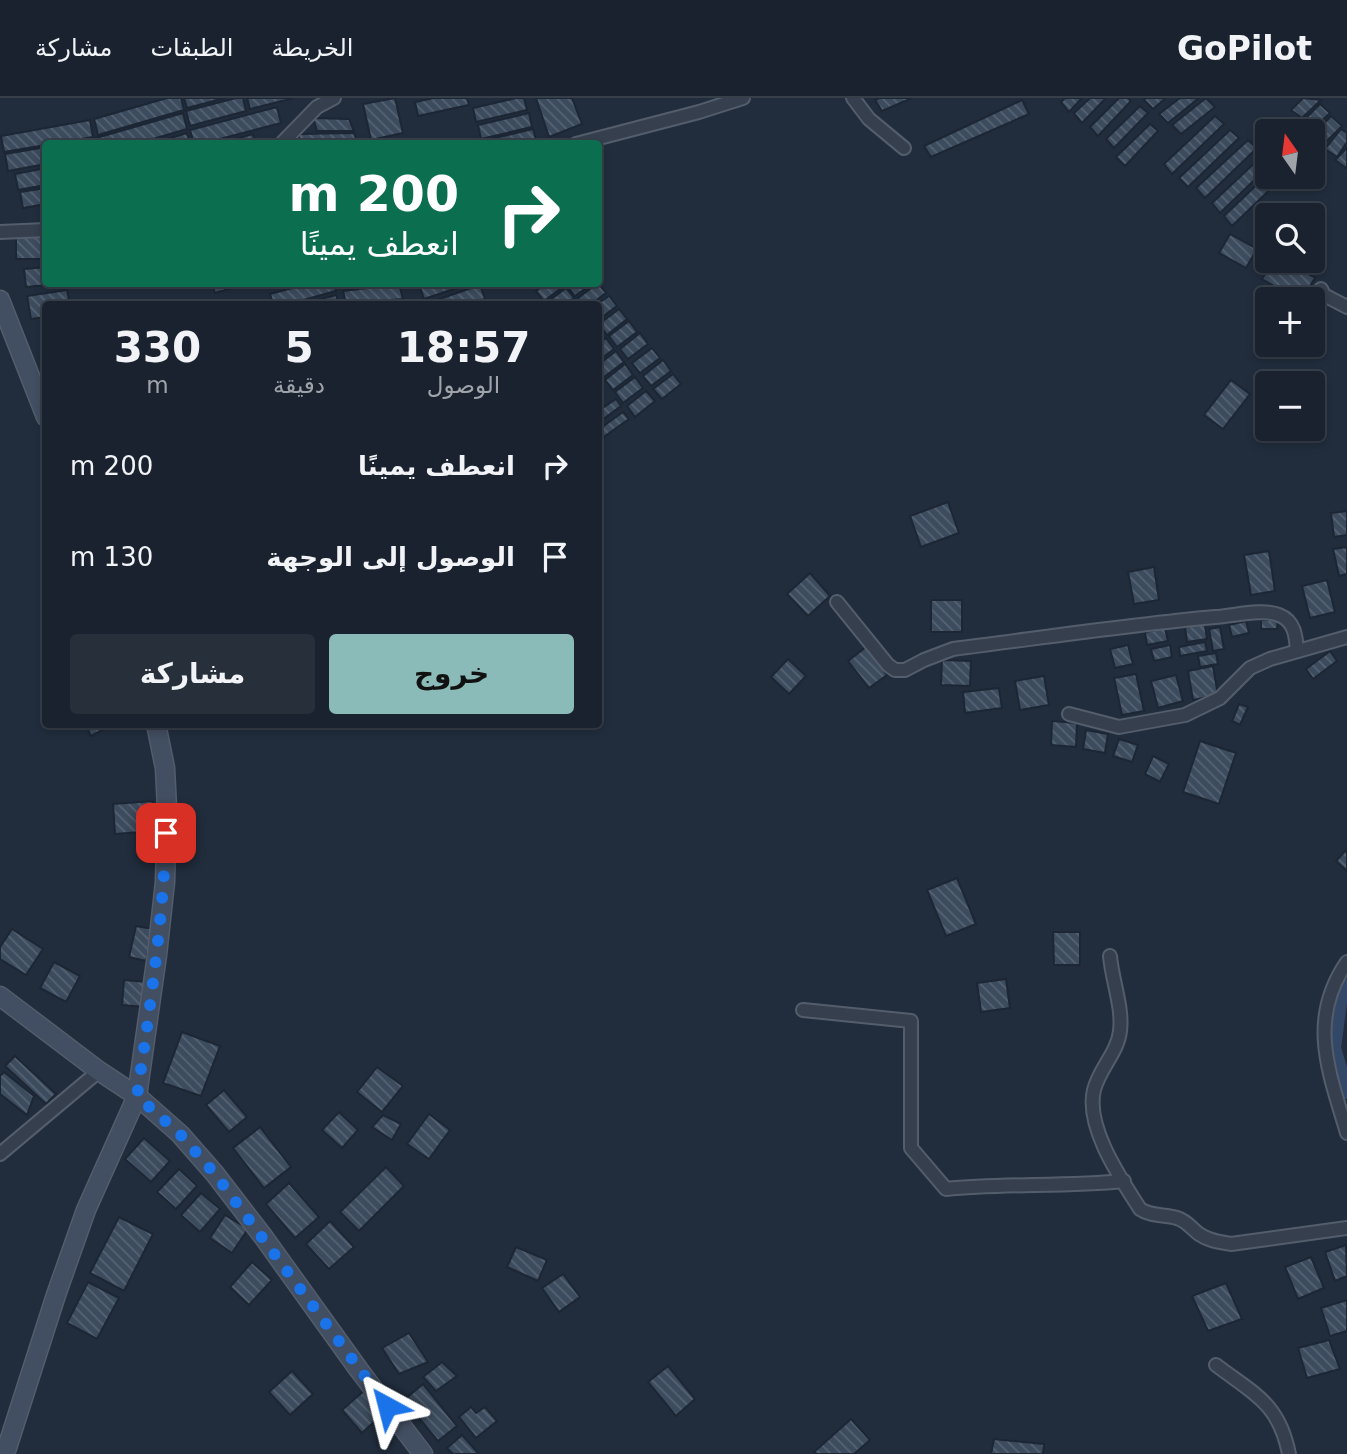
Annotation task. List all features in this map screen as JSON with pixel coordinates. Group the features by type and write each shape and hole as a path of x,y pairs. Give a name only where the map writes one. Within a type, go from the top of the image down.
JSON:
{"street":[{"path":"285,140 317,107 334,98"},
{"path":"591,140 743,98"},
{"path":"853,98 869,119 904,148"},
{"path":"0,232 42,230"},
{"path":"1325,296 1347,307"},
{"path":"0,300 42,408"},
{"path":"837,602 895,670 905,670 953,649 1173,621 1259,613 1277,614 1288,620 1295,632 1297,651"},
{"path":"1069,714 1119,727 1185,715 1220,698 1250,668 1297,651 1347,638"},
{"path":"5,1454 86,1210 137,1096 165,882 165,768 157,728"},
{"path":"1110,956 1111,976 1121,1022 1120,1035 1094,1091 1093,1112 1100,1139 1140,1209 1147,1214 1178,1218 1212,1241 1231,1244 1347,1228"},
{"path":"1347,962 1329,994 1324,1041 1327,1063 1347,1133"},
{"path":"0,996 99,1071 137,1096 180,1134 215,1174 423,1454"},
{"path":"803,1010 911,1021 911,1148 946,1189 982,1185 1124,1181"},
{"path":"0,1154 99,1071"},
{"path":"1216,1365 1270,1407 1286,1437 1289,1454"}],"building":[{"path":"167,98 181,98 184,110 98,135 94,119"},
{"path":"184,98 225,98 187,108"},
{"path":"243,98 246,111 190,126 186,111"},
{"path":"247,98 294,98 250,109"},
{"path":"395,98 403,133 371,140 363,104"},
{"path":"434,98 467,98 469,105 418,116 415,102"},
{"path":"524,98 527,110 476,122 473,108"},
{"path":"536,98 572,98 582,124 549,137"},
{"path":"912,98 882,111 875,100"},
{"path":"1065,98 1082,98 1069,112 1061,102"},
{"path":"1090,98 1106,98 1082,123 1074,113"},
{"path":"1119,98 1128,98 1131,101 1098,136 1090,127"},
{"path":"1166,98 1153,109 1144,100"},
{"path":"1180,98 1199,98 1168,123 1159,114"},
{"path":"1206,98 1215,107 1181,134 1172,125"},
{"path":"1303,98 1321,100 1302,118 1291,110"},
{"path":"1022,100 1029,114 931,157 924,146"},
{"path":"1320,104 1330,113 1324,119 1305,119"},
{"path":"1140,106 1148,113 1114,148 1106,139"},
{"path":"277,107 281,123 216,140 193,140 190,130"},
{"path":"183,113 187,129 150,140 96,138"},
{"path":"529,113 532,127 481,139 478,125"},
{"path":"1215,116 1224,124 1172,174 1164,164"},
{"path":"1331,116 1342,126 1325,143 1325,122"},
{"path":"313,118 349,119 354,131 317,131"},
{"path":"90,120 93,137 42,140 42,146 4,152 1,136"},
{"path":"1150,124 1158,131 1125,166 1116,157"},
{"path":"533,129 536,140 487,140"},
{"path":"1341,129 1347,133 1347,142 1337,157 1325,149"},
{"path":"1230,130 1239,138 1188,187 1179,178"},
{"path":"187,133 189,140 164,140"},
{"path":"354,133 357,140 299,140 298,134"},
{"path":"253,134 254,140 231,140"},
{"path":"1248,140 1255,146 1255,150 1205,198 1196,188"},
{"path":"42,148 42,165 8,171 5,154"},
{"path":"1347,148 1347,167 1346,168 1335,160"},
{"path":"1255,163 1255,179 1220,213 1212,203"},
{"path":"42,169 42,186 18,190 15,174"},
{"path":"1255,186 1255,189 1271,189 1232,226 1224,216"},
{"path":"42,189 42,205 23,208 20,192"},
{"path":"1230,234 1255,248 1246,268 1219,253"},
{"path":"16,236 42,236 42,259 16,259"},
{"path":"42,267 42,286 26,287 24,269"},
{"path":"1266,273 1307,273 1315,278 1309,287 1276,287 1262,279"},
{"path":"213,287 235,287 215,293"},
{"path":"296,287 335,287 336,291 300,301 272,301 270,294"},
{"path":"400,287 403,299 345,301 343,291"},
{"path":"420,287 460,287 424,299"},
{"path":"474,287 481,287 485,299 479,301 434,301"},
{"path":"542,287 563,287 544,301 536,291"},
{"path":"568,287 588,287 575,296"},
{"path":"593,287 601,287 606,293 595,301 580,301 578,298"},
{"path":"566,288 574,298 570,301 549,301"},
{"path":"67,290 69,301 42,301 42,318 31,319 27,296"},
{"path":"336,295 338,301 314,301"},
{"path":"609,296 617,306 602,317 602,301"},
{"path":"619,309 627,319 607,335 602,328 602,322"},
{"path":"629,321 637,332 617,347 609,336"},
{"path":"640,333 648,344 628,359 620,349"},
{"path":"606,338 614,349 602,358 602,341"},
{"path":"652,348 660,358 640,373 632,363"},
{"path":"616,351 624,362 604,377 602,362"},
{"path":"663,360 671,371 651,386 643,376"},
{"path":"625,364 633,375 613,390 605,380"},
{"path":"673,374 681,384 662,399 653,389"},
{"path":"635,377 643,388 623,403 615,392"},
{"path":"1231,380 1250,394 1223,429 1204,415"},
{"path":"646,391 655,401 635,417 627,406"},
{"path":"616,399 621,406 602,420 602,408"},
{"path":"623,412 629,419 602,438 602,427"},
{"path":"948,502 959,533 921,547 910,516"},
{"path":"1347,511 1347,535 1334,537 1331,513"},
{"path":"1347,547 1347,574 1339,576 1333,549"},
{"path":"1269,551 1275,591 1251,595 1244,555"},
{"path":"1154,567 1159,600 1134,604 1128,572"},
{"path":"810,573 830,596 808,616 787,594"},
{"path":"1327,580 1335,612 1310,618 1302,586"},
{"path":"931,600 962,600 962,632 931,632"},
{"path":"1261,620 1278,620 1277,629 1261,629"},
{"path":"1246,621 1249,633 1232,637 1229,625"},
{"path":"1205,624 1207,639 1187,642 1185,627"},
{"path":"1220,627 1224,649 1213,651 1209,629"},
{"path":"1165,628 1168,641 1147,645 1145,632"},
{"path":"1205,642 1207,651 1180,656 1179,647"},
{"path":"1128,645 1133,664 1115,668 1110,649"},
{"path":"1170,645 1172,657 1154,661 1151,649"},
{"path":"866,647 887,675 869,688 848,661"},
{"path":"1330,651 1337,661 1313,679 1306,669"},
{"path":"1216,653 1218,664 1200,667 1198,656"},
{"path":"788,659 806,676 789,694 771,677"},
{"path":"942,660 971,661 970,686 941,685"},
{"path":"1213,666 1218,695 1193,700 1188,671"},
{"path":"1136,674 1144,711 1122,715 1114,678"},
{"path":"1176,675 1183,701 1158,708 1151,681"},
{"path":"1044,676 1049,705 1020,710 1015,681"},
{"path":"999,688 1002,708 965,713 963,692"},
{"path":"1239,704 1248,707 1240,725 1232,721"},
{"path":"1052,721 1077,723 1076,747 1051,745"},
{"path":"87,728 106,728 91,736"},
{"path":"1086,730 1108,734 1105,753 1083,749"},
{"path":"1119,739 1138,745 1132,762 1113,756"},
{"path":"1200,741 1236,753 1219,804 1183,792"},
{"path":"1153,756 1169,764 1160,782 1145,774"},
{"path":"153,801 155,831 115,834 113,804"},
{"path":"1347,849 1347,871 1336,861"},
{"path":"957,878 976,924 946,936 927,890"},
{"path":"136,926 153,929 146,961 129,957"},
{"path":"12,929 43,949 26,975 0,959 0,947"},
{"path":"1053,932 1080,932 1080,965 1054,965"},
{"path":"54,962 80,976 66,1002 40,988"},
{"path":"1006,979 1010,1008 981,1012 977,983"},
{"path":"124,980 147,982 145,1007 122,1005"},
{"path":"182,1032 220,1046 201,1096 163,1083"},
{"path":"15,1056 56,1094 46,1104 5,1066"},
{"path":"377,1067 403,1086 382,1112 357,1092"},
{"path":"4,1072 34,1096 27,1115 0,1094 0,1076"},
{"path":"224,1090 247,1117 229,1132 206,1105"},
{"path":"339,1112 358,1130 342,1148 322,1130"},
{"path":"429,1114 450,1130 429,1159 407,1144"},
{"path":"383,1115 401,1124 392,1140 372,1127"},
{"path":"260,1127 291,1167 264,1188 233,1148"},
{"path":"144,1138 170,1161 151,1182 125,1159"},
{"path":"386,1167 404,1186 359,1231 340,1212"},
{"path":"179,1169 197,1186 176,1209 157,1192"},
{"path":"289,1183 319,1217 295,1238 266,1204"},
{"path":"201,1193 220,1209 200,1232 181,1215"},
{"path":"225,1215 248,1229 232,1253 210,1238"},
{"path":"119,1217 153,1234 124,1291 90,1273"},
{"path":"330,1221 354,1247 329,1269 306,1244"},
{"path":"1346,1245 1347,1276 1335,1281 1325,1252"},
{"path":"516,1247 547,1260 538,1281 507,1267"},
{"path":"1311,1257 1324,1288 1298,1299 1285,1267"},
{"path":"252,1262 272,1280 249,1305 230,1287"},
{"path":"563,1274 580,1297 559,1312 542,1288"},
{"path":"88,1282 119,1298 97,1339 67,1323"},
{"path":"1226,1283 1242,1319 1208,1331 1192,1296"},
{"path":"1347,1300 1347,1331 1330,1336 1321,1308"},
{"path":"409,1333 428,1362 399,1374 382,1348"},
{"path":"1329,1340 1340,1369 1307,1378 1298,1348"},
{"path":"442,1362 457,1376 436,1391 423,1377"},
{"path":"668,1366 695,1399 676,1416 648,1382"},
{"path":"292,1371 313,1394 290,1415 269,1392"},
{"path":"423,1384 457,1426 438,1441 404,1400"},
{"path":"366,1389 386,1411 362,1433 342,1410"},
{"path":"471,1407 476,1413 485,1407 497,1421 476,1438 459,1417"},
{"path":"851,1419 870,1440 854,1454 814,1452"},
{"path":"462,1435 479,1454 453,1454 447,1448"},
{"path":"994,1439 1044,1444 1043,1454 991,1454"}],"waterway":[{"path":"1347,986 1341,995 1334,1048 1347,1092"}],"route":[{"path":"166,833 165,882 157,956 137,1096 180,1134 215,1174 387,1406"}]}
